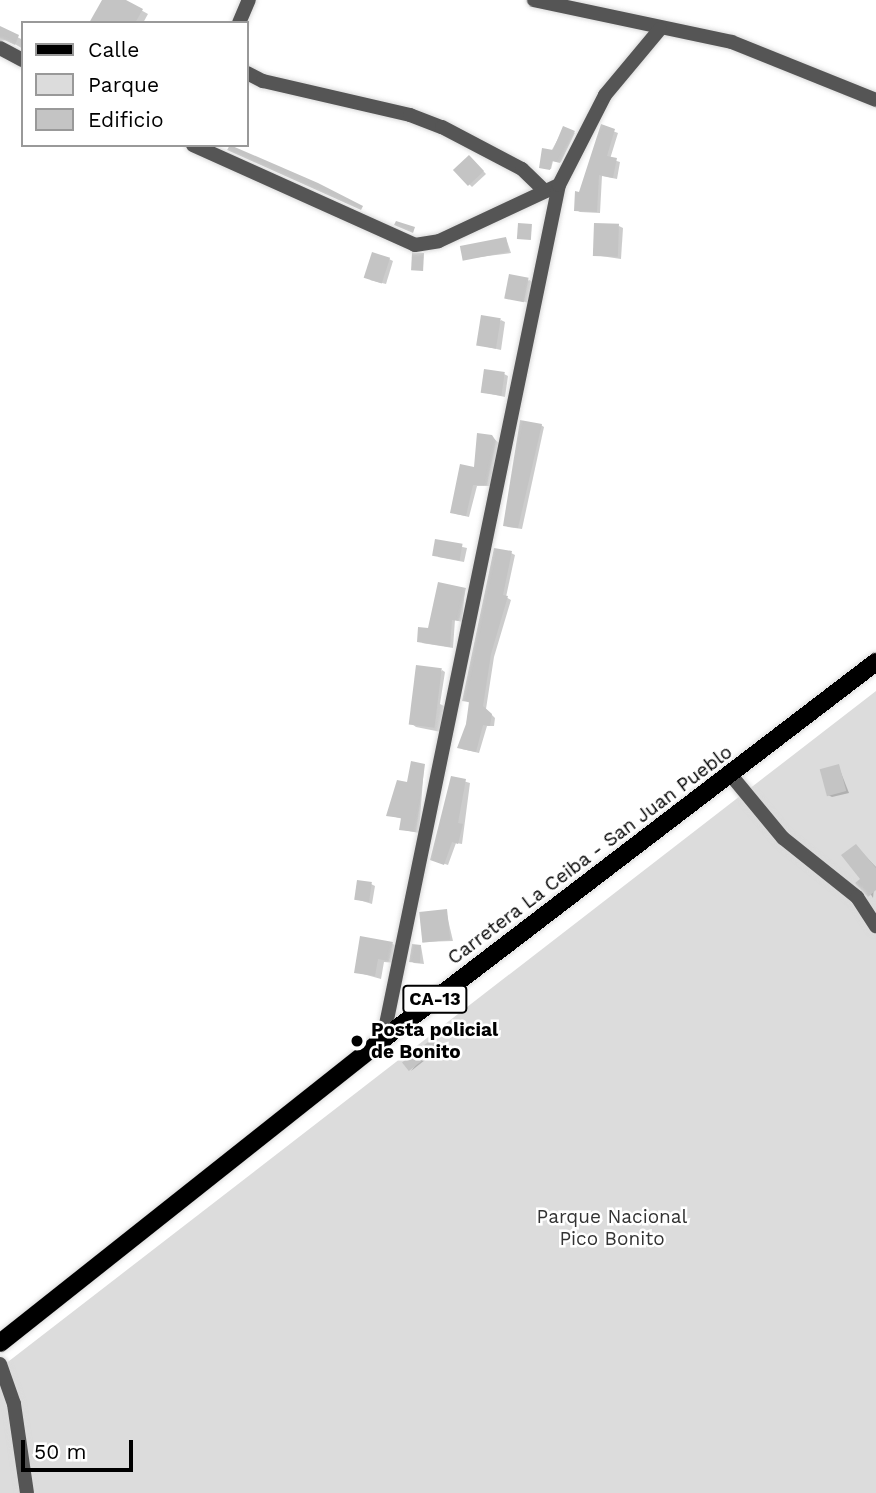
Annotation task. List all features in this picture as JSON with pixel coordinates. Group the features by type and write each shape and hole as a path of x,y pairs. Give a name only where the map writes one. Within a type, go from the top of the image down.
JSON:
{"main road":[{"name":"Carretera La Ceiba - San Juan Pueblo","path":"0,1343 383,1039 876,662"}],"street":[{"path":"240,21 249,0"},
{"path":"534,0 660,29 732,42 876,100"},
{"path":"383,1039 552,188 605,95 660,29"},
{"path":"0,48 21,59"},
{"path":"248,74 262,81 410,115 442,127 552,188"},
{"path":"197,147 415,245 439,241 552,188"},
{"path":"730,774 783,838 857,897 876,926"},
{"path":"0,1364 14,1404 27,1493"}],"green space":[{"name":"Parque Nacional Pico Bonito","path":"876,691 876,1493 0,1493 0,1368"}],"building":[{"path":"102,0 126,0 143,9 136,21 90,21"},
{"path":"0,26 19,35 15,45 0,38"},
{"path":"601,124 615,129 607,156 617,158 613,178 599,175 597,212 574,211 575,191 579,192"},
{"path":"563,126 575,131 560,163 552,161 550,170 539,168 542,148 553,150"},
{"path":"229,147 235,147 318,183 363,206 361,210 227,150"},
{"path":"469,155 484,171 468,186 453,170"},
{"path":"396,221 415,227 413,233 394,225"},
{"path":"518,223 532,224 531,240 517,239"},
{"path":"594,223 619,224 618,257 593,256"},
{"path":"506,237 509,252 463,261 460,246"},
{"path":"372,252 390,258 382,284 364,278"},
{"path":"412,252 424,253 423,271 411,270"},
{"path":"509,274 529,278 524,302 504,299"},
{"path":"481,315 501,318 496,349 476,346"},
{"path":"484,369 505,372 501,396 481,393"},
{"path":"520,420 542,424 518,528 503,526"},
{"path":"477,433 492,435 496,441 487,485 473,485 466,516 450,513 460,464 474,467"},
{"path":"435,539 463,544 460,561 432,556"},
{"path":"494,548 512,551 503,595 508,596 491,654 483,706 492,714 490,726 483,725 476,752 457,748 466,724 469,702 462,701"},
{"path":"438,582 466,588 459,621 452,620 450,647 417,642 418,627 428,628"},
{"path":"416,665 442,668 434,728 409,725"},
{"path":"411,761 425,764 416,832 399,830 401,818 386,816 397,780 407,782"},
{"path":"839,764 846,791 827,796 820,769"},
{"path":"451,776 466,779 458,823 463,824 458,844 452,842 444,865 430,860"},
{"path":"856,844 876,868 876,890 868,897 855,883 860,879 841,855"},
{"path":"357,880 372,882 369,902 354,900"},
{"path":"447,909 450,940 422,943 419,912"},
{"path":"360,936 393,942 389,961 378,959 375,976 354,973"},
{"path":"412,944 421,945 420,963 409,962"},
{"path":"432,1039 439,1048 409,1071 402,1062"}],"place":[{"name":"Posta policial de Bonito","path":"357,1041"}]}
